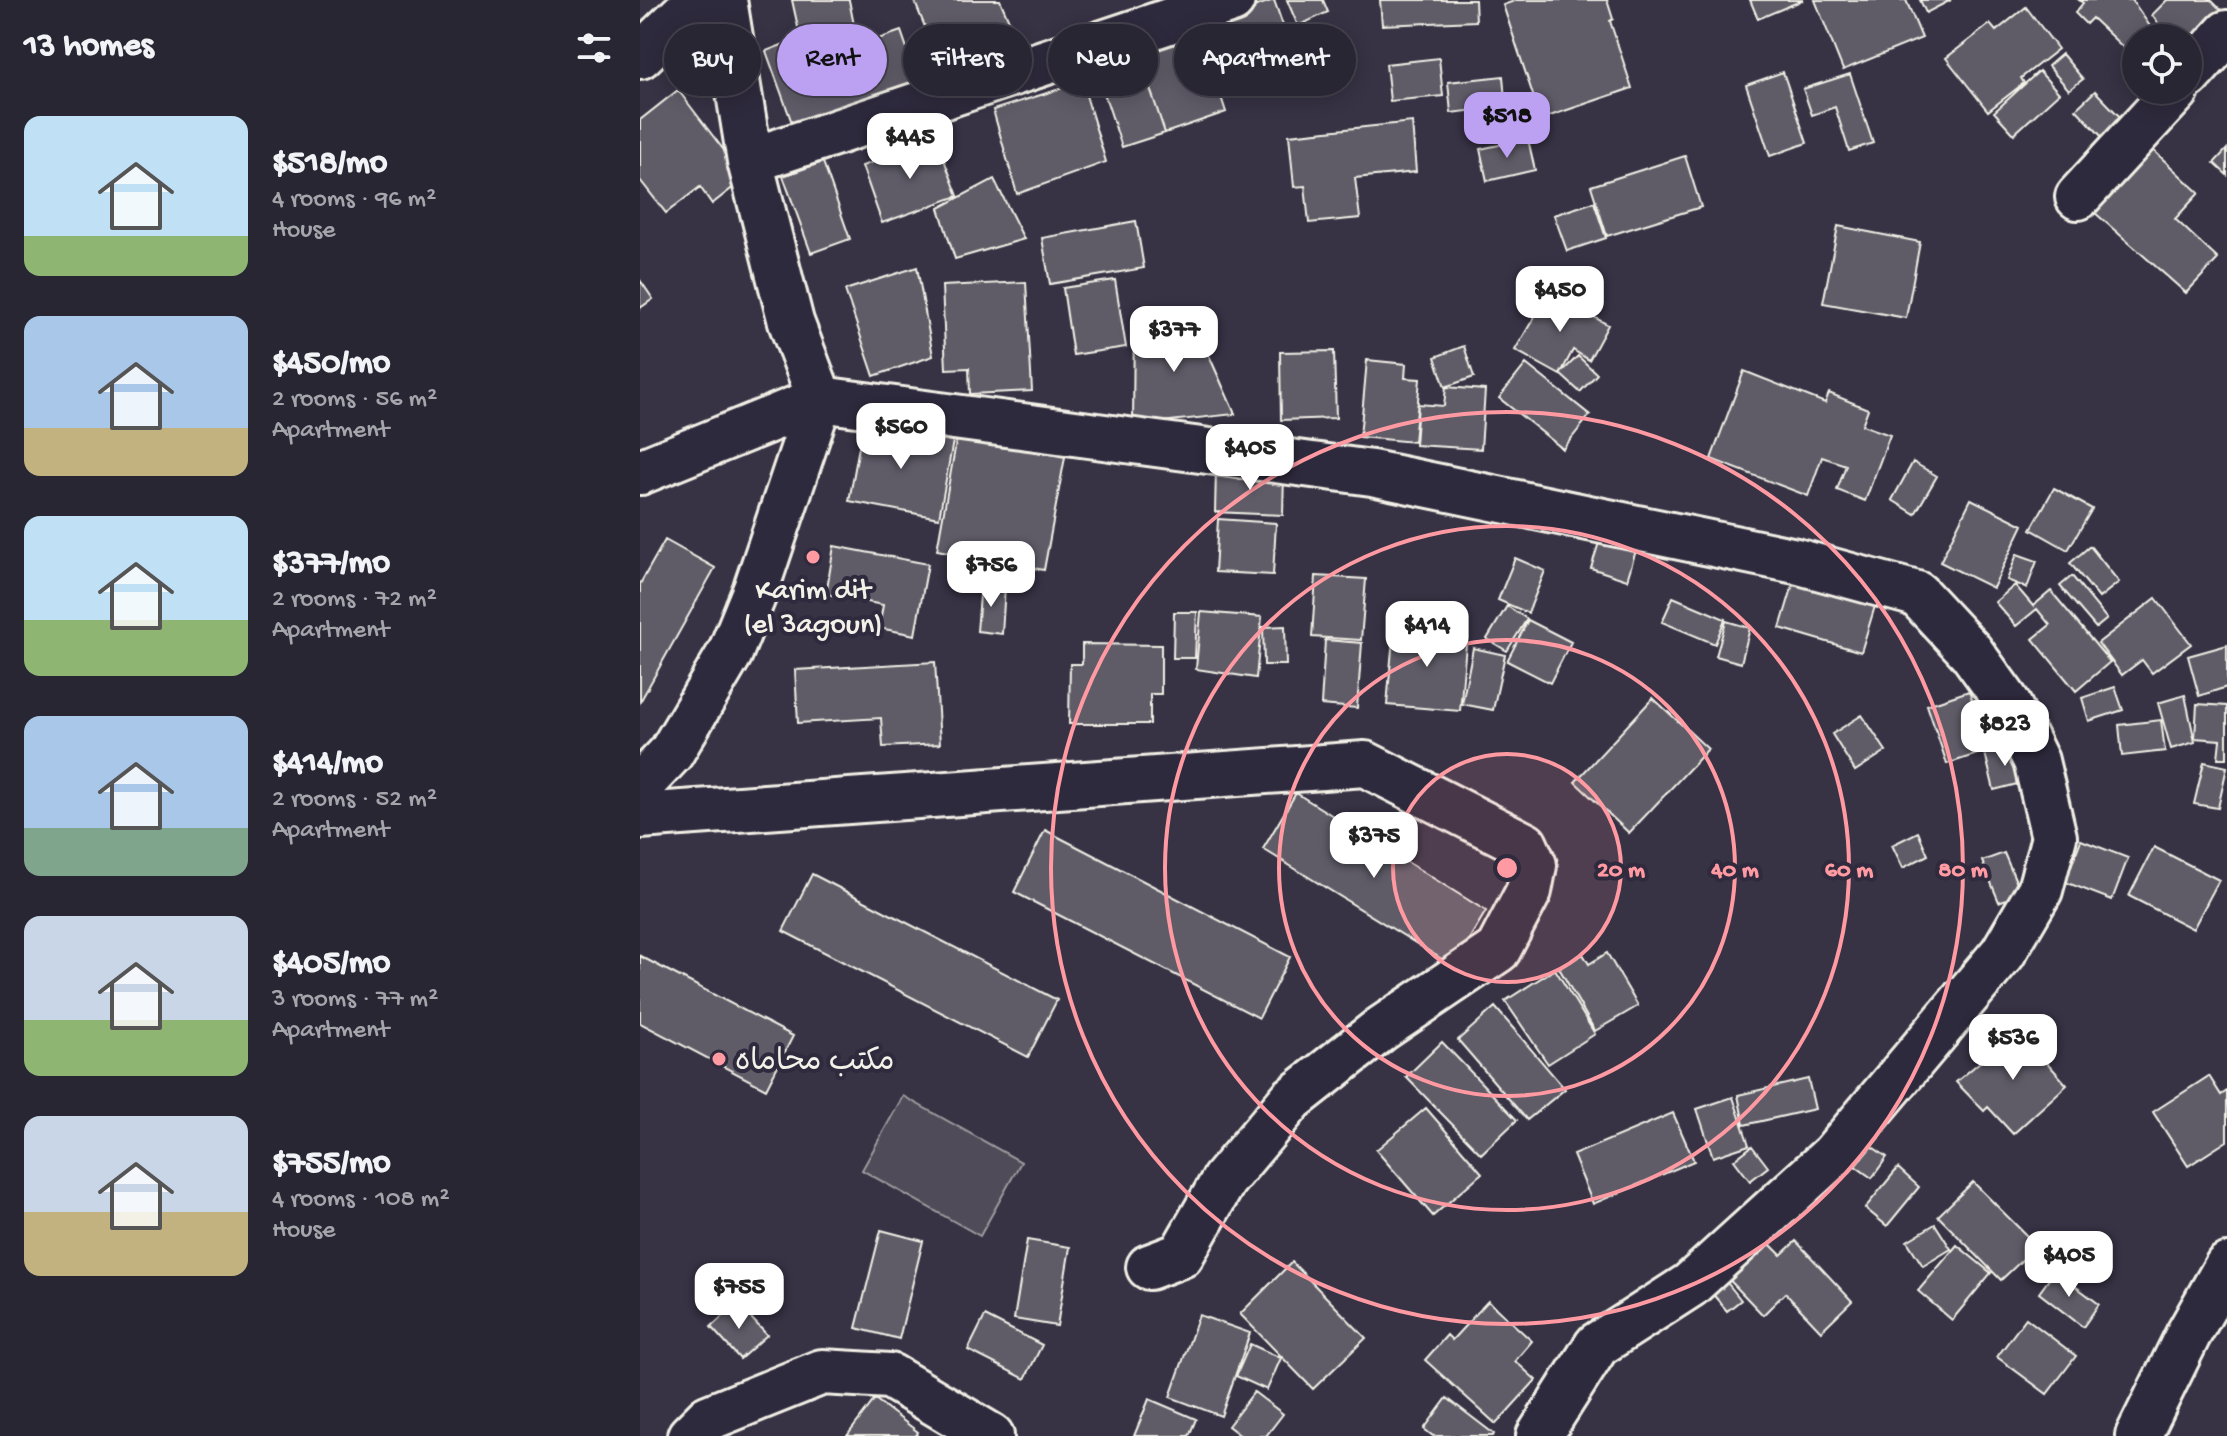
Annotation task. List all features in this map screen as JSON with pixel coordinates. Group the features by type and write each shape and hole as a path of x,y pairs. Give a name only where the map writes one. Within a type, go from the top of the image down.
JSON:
{"street":[{"path":"640,56 698,0"},
{"path":"640,786 671,753 730,653 756,589 820,399 791,322 750,161 724,0"},
{"path":"750,161 1232,0"},
{"path":"2202,61 2227,33"},
{"path":"2078,197 2164,104"},
{"path":"640,472 820,399 1372,473 1796,561 1917,594 1971,652 2007,702 2036,761 2054,837 2040,890 2003,953 1833,1155 1690,1285 1597,1345 1539,1436"},
{"path":"640,816 1365,764 1525,845 1534,865 1529,891 1498,950 1381,1029 1292,1099 1224,1180 1181,1255 1149,1267"},
{"path":"2138,1436 2188,1335 2227,1266"},
{"path":"690,1436 708,1418 822,1372 890,1376 991,1436"}],"shaded area":[{"path":"903,1096 1021,1162 980,1236 862,1170"}],"building":[{"path":"792,0 849,0 854,24 797,24"},
{"path":"914,0 1000,0 1010,23 1008,24 924,24"},
{"path":"1274,0 1282,24 1203,24"},
{"path":"1287,0 1323,0 1328,12 1297,24"},
{"path":"1380,0 1475,0 1476,21 1382,25"},
{"path":"1517,0 1607,0 1613,19 1610,21 1632,88 1541,119 1503,5"},
{"path":"1750,0 1803,0 1758,19"},
{"path":"1815,0 1906,0 1922,38 1843,70"},
{"path":"1920,0 1951,0 1926,13"},
{"path":"2079,0 2132,0 2148,24 2122,24 2122,46 2092,18 2086,24 2075,13 2083,3"},
{"path":"2167,0 2211,0 2227,16 2202,43 2202,24 2159,24 2152,15"},
{"path":"2026,7 2058,49 2021,78 2024,83 1988,111 1946,58 1990,24 1996,31"},
{"path":"901,31 903,37 903,92 795,131 782,96 887,96 887,36"},
{"path":"1174,31 1174,96 1221,96 1226,112 1165,133 1153,96 1158,96 1158,36"},
{"path":"777,47 777,81 766,51"},
{"path":"2062,54 2083,79 2069,90 2048,66"},
{"path":"1439,58 1443,96 1390,101 1386,64"},
{"path":"2039,71 2059,93 2014,134 1994,112"},
{"path":"1783,72 1807,143 1770,156 1746,85"},
{"path":"1850,74 1873,143 1849,151 1835,107 1812,115 1803,89"},
{"path":"1503,76 1505,100 1525,98 1529,136 1479,141 1476,110 1451,113 1448,82"},
{"path":"2095,91 2123,120 2103,138 2076,109"},
{"path":"1048,93 1048,96 1086,96 1106,162 1017,194 993,110"},
{"path":"670,96 683,96 745,178 712,204 700,187 666,213 640,180 640,120"},
{"path":"1105,96 1153,96 1165,133 1122,147"},
{"path":"1412,122 1416,172 1355,178 1360,218 1309,223 1305,186 1294,187 1289,135"},
{"path":"936,139 958,196 882,223 862,166"},
{"path":"1528,139 1535,170 1487,181 1480,149"},
{"path":"2152,149 2199,193 2175,219 2218,259 2186,293 2094,212"},
{"path":"2227,149 2227,175 2214,163"},
{"path":"1685,156 1701,207 1607,236 1591,186"},
{"path":"823,162 850,239 811,253 783,176"},
{"path":"994,179 1024,239 955,259 939,208"},
{"path":"1594,202 1606,238 1567,251 1554,215"},
{"path":"1136,221 1144,268 1050,284 1042,238"},
{"path":"1838,226 1920,242 1906,318 1823,303"},
{"path":"917,267 933,356 874,376 845,290"},
{"path":"640,280 653,299 640,308"},
{"path":"1115,280 1126,347 1073,355 1063,288"},
{"path":"1026,282 1032,391 970,394 969,368 946,369 942,286"},
{"path":"1549,292 1608,325 1589,360 1573,350 1560,375 1515,350"},
{"path":"1192,317 1235,414 1133,425 1134,319"},
{"path":"1464,346 1474,377 1445,387 1435,357"},
{"path":"1334,351 1336,418 1281,420 1280,352"},
{"path":"1578,356 1597,374 1580,392 1560,374"},
{"path":"1367,360 1406,364 1405,378 1420,379 1414,442 1360,437"},
{"path":"1526,364 1590,415 1563,449 1499,398"},
{"path":"1744,371 1825,403 1829,393 1868,409 1862,425 1890,435 1865,501 1837,490 1846,465 1822,457 1808,496 1711,459"},
{"path":"1446,387 1485,390 1481,449 1415,445 1418,404 1444,406"},
{"path":"863,425 953,441 939,518 849,501"},
{"path":"957,437 1065,457 1044,570 937,550"},
{"path":"1913,462 1937,476 1915,514 1892,500"},
{"path":"1216,469 1284,472 1283,515 1215,512"},
{"path":"2054,488 2092,509 2068,550 2031,529"},
{"path":"1971,499 2023,525 1993,588 1940,562"},
{"path":"1218,519 1276,523 1273,575 1215,572"},
{"path":"1605,523 1641,534 1627,580 1591,568"},
{"path":"665,540 715,568 640,702 640,584"},
{"path":"834,546 928,564 915,635 879,628 883,605 826,594"},
{"path":"2090,546 2119,582 2099,598 2070,563"},
{"path":"2017,554 2037,561 2027,588 2007,580"},
{"path":"1515,558 1545,571 1528,613 1498,600"},
{"path":"1798,568 1879,593 1861,652 1780,628"},
{"path":"1316,576 1366,579 1361,640 1312,637"},
{"path":"2072,576 2107,619 2096,628 2060,586"},
{"path":"981,584 1005,586 1002,634 977,631"},
{"path":"2015,585 2033,606 2051,591 2110,662 2076,691 2033,639 2050,625 2037,609 2016,626 1995,602"},
{"path":"1673,597 1725,619 1715,644 1662,622"},
{"path":"2156,598 2191,644 2152,673 2142,660 2122,675 2098,643"},
{"path":"1507,606 1527,619 1507,651 1487,639"},
{"path":"1174,612 1197,612 1195,658 1173,658"},
{"path":"1201,612 1262,617 1256,678 1196,669"},
{"path":"1528,620 1571,642 1550,683 1507,661"},
{"path":"1726,621 1750,628 1741,663 1716,656"},
{"path":"1285,626 1286,665 1264,665 1263,627"},
{"path":"1394,626 1467,633 1460,711 1387,705"},
{"path":"1325,640 1362,643 1357,708 1321,705"},
{"path":"1082,644 1161,645 1161,694 1150,694 1150,724 1069,724 1070,664 1082,664"},
{"path":"2227,645 2227,687 2199,696 2188,656"},
{"path":"1473,648 1505,655 1493,710 1462,704"},
{"path":"935,662 940,744 883,747 881,718 798,723 795,670"},
{"path":"2115,687 2123,710 2089,721 2082,698"},
{"path":"1969,691 1989,750 1947,764 1927,705"},
{"path":"2185,695 2195,742 2171,749 2158,703"},
{"path":"1653,698 1708,749 1629,833 1575,782"},
{"path":"2197,704 2227,706 2227,758 2218,758 2220,740 2195,738"},
{"path":"1862,715 1886,751 1855,771 1832,734"},
{"path":"2161,720 2165,751 2122,756 2119,725"},
{"path":"2016,745 2025,782 1994,790 1985,753"},
{"path":"2204,762 2227,767 2218,808 2194,804"},
{"path":"1296,793 1486,911 1453,966 1263,849"},
{"path":"1045,830 1290,957 1259,1018 1014,892"},
{"path":"1918,832 1928,855 1903,868 1892,845"},
{"path":"2081,840 2128,858 2112,900 2065,882"},
{"path":"2154,847 2219,880 2193,929 2129,896"},
{"path":"2004,853 2021,893 1999,902 1982,861"},
{"path":"812,874 1057,1000 1028,1057 783,931"},
{"path":"1607,953 1638,1006 1595,1031 1559,968 1583,954 1589,964"},
{"path":"640,956 793,1036 766,1089 640,1023"},
{"path":"1555,969 1595,1034 1548,1064 1505,1001"},
{"path":"1495,1007 1565,1089 1527,1120 1458,1040"},
{"path":"2018,1030 2067,1085 2013,1134 1988,1107 1984,1111 1956,1082"},
{"path":"1442,1042 1517,1120 1481,1154 1406,1077"},
{"path":"2209,1076 2221,1095 2227,1091 2227,1141 2188,1166 2153,1112"},
{"path":"1808,1079 1815,1109 1744,1125 1738,1095"},
{"path":"1733,1097 1749,1145 1713,1157 1697,1109"},
{"path":"1426,1108 1482,1173 1433,1216 1376,1150"},
{"path":"1673,1113 1694,1161 1593,1204 1573,1155"},
{"path":"1855,1135 1887,1157 1872,1178 1841,1156"},
{"path":"1752,1146 1768,1167 1750,1181 1734,1160"},
{"path":"1898,1168 1919,1187 1887,1226 1865,1208"},
{"path":"1973,1182 2037,1246 2001,1280 1938,1216"},
{"path":"1935,1224 1951,1249 1923,1266 1907,1241"},
{"path":"881,1230 923,1241 899,1339 856,1328"},
{"path":"1757,1231 1781,1255 1796,1241 1852,1301 1821,1331 1785,1293 1763,1315 1718,1268"},
{"path":"1027,1240 1070,1247 1057,1326 1014,1319"},
{"path":"1957,1245 1991,1273 1952,1320 1918,1291"},
{"path":"1292,1262 1366,1338 1313,1389 1240,1314"},
{"path":"2055,1271 2099,1304 2083,1327 2039,1293"},
{"path":"1725,1280 1741,1300 1727,1311 1711,1292"},
{"path":"1488,1301 1532,1341 1515,1361 1536,1380 1496,1424 1425,1360 1447,1335 1452,1340"},
{"path":"737,1303 767,1335 740,1359 711,1327"},
{"path":"1199,1315 1250,1333 1221,1416 1170,1397"},
{"path":"985,1316 1042,1345 1025,1379 968,1350"},
{"path":"2026,1318 2076,1356 2047,1394 1997,1357"},
{"path":"1250,1344 1281,1358 1267,1390 1236,1376"},
{"path":"1254,1392 1283,1414 1266,1436 1241,1436 1228,1426"},
{"path":"1447,1398 1493,1436 1433,1436 1424,1429"},
{"path":"875,1399 918,1432 916,1436 847,1436"},
{"path":"1149,1399 1196,1419 1189,1436 1134,1436"}],"place":[{"name":"Karim dit (el 3agoun)","path":"813,557"},
{"name":"مكتب محاماه","path":"719,1059"}]}
